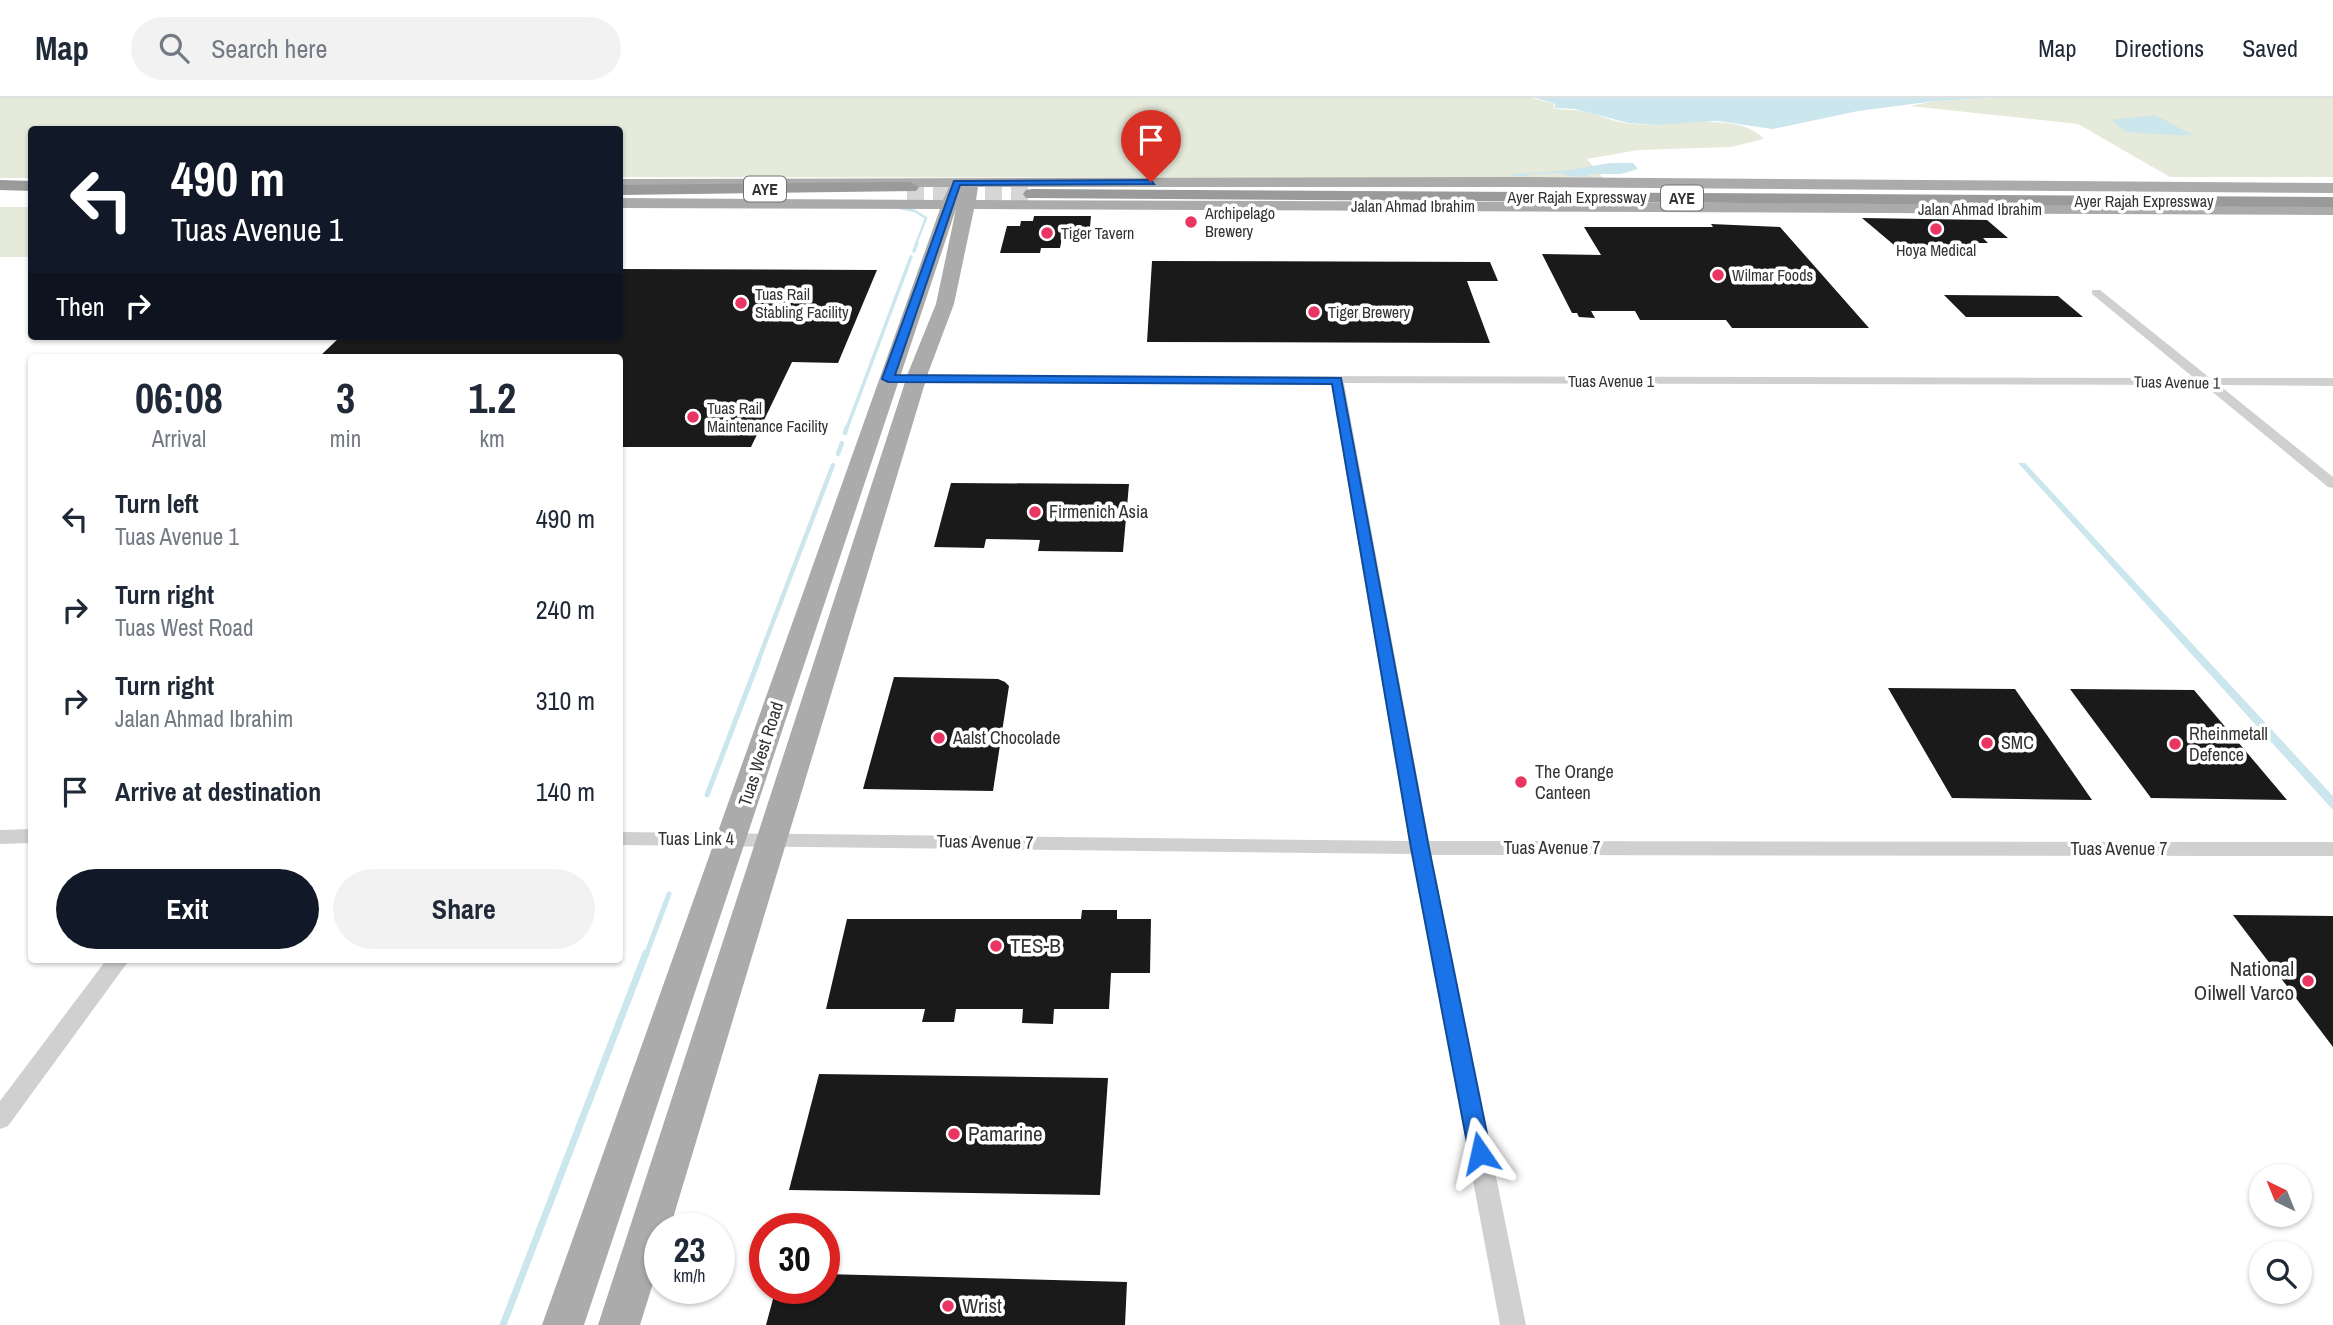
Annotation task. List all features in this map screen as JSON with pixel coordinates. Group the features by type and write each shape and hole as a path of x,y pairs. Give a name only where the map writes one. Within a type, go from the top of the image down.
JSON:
{"highway":[{"path":"0,187 28,187"},
{"name":"AYE","path":"623,190 904,195"},
{"name":"Ayer Rajah Expressway","path":"2333,191 1033,191 2333,202"},
{"name":"AYE","path":"623,196 904,195"},
{"path":"0,197 28,197"}],"main road":[{"name":"Tuas West Road","path":"619,1325 772,840 943,228 959,203 964,182"},
{"name":"Jalan Ahmad Ibrahim","path":"623,183 1528,182 2333,191"},
{"name":"Jalan Ahmad Ibrahim","path":"623,203 904,195 959,203 2333,210"},
{"path":"904,195 930,209 939,217 943,228"},
{"name":"Tuas West Road","path":"563,1325 732,839 902,378 945,304 964,227 959,203"},
{"path":"964,227 975,215 1007,203"}],"street":[{"path":"2096,292 2333,484"},
{"name":"Tuas Avenue 1","path":"902,378 2333,382"},
{"path":"1337,380 1420,848 1513,1325"},
{"path":"0,837 28,836"},
{"name":"Tuas Link 4","path":"623,839 772,840"},
{"name":"Tuas Avenue 7","path":"772,840 1420,848 2333,849"},
{"path":"0,1119 117,963"}],"shaded area":[{"path":"0,98 1532,98 1554,104 1554,108 1582,111 1626,123 1648,125 1703,122 1737,125 1752,130 1764,139 1731,147 1638,150 1587,159 1603,178 623,177 623,126 28,126 28,178 0,178"},
{"path":"1995,98 2333,98 2333,177 2170,177 2078,124 1910,106 1935,101"},
{"path":"0,207 28,207 28,257 0,257"}],"water":[{"path":"1536,98 1995,98 1935,101 1858,111 1773,129 1717,121 1655,125 1628,123 1575,109 1555,108 1555,104"},
{"path":"2155,115 2193,135 2126,132 2111,120"},
{"path":"1610,163 1633,163 1638,169 1621,174 1589,174 1589,177 1568,176 1563,173 1529,176 1511,174 1563,171"},
{"path":"2018,463 2025,463 2333,796 2333,810"}],"building":[{"name":"Tiger Tavern","path":"1034,216 1091,216 1089,238 1062,238 1060,248 1041,248 1040,253 1000,253 1007,226 1020,226 1021,221 1033,221"},
{"name":"Hoya Medical","path":"1862,218 1987,220 2008,238 1983,238 1988,243 1971,243 1975,246 1894,245"},
{"name":"Wilmar Foods","path":"1711,224 1780,227 1869,328 1732,328 1726,320 1640,320 1635,311 1591,311 1595,318 1579,317 1577,313 1572,313 1542,254 1601,255 1584,227 1713,227"},
{"name":"Tiger Brewery","path":"1152,261 1490,262 1498,281 1467,281 1490,343 1147,342"},
{"name":"Tuas Rail Stabling Facility","path":"623,269 877,270 838,363 792,362 751,447 623,447 623,354 322,354 337,340 623,340"},
{"path":"1944,295 2058,296 2083,317 1966,317"},
{"name":"Firmenich Asia","path":"951,483 1129,484 1123,552 1038,551 1040,540 986,539 984,548 934,547"},
{"name":"Aalst Chocolade","path":"894,677 998,679 1009,686 993,791 863,789"},
{"name":"SMC","path":"1888,688 2015,689 2092,800 1952,798"},
{"name":"Rheinmetall Defence","path":"2070,689 2194,690 2287,800 2151,798"},
{"name":"TES-B","path":"1082,910 1117,910 1117,919 1151,919 1150,973 1111,973 1109,1009 1054,1009 1053,1024 1022,1023 1023,1009 956,1009 954,1022 922,1022 925,1009 826,1009 847,919 1081,919"},
{"name":"National Oilwell Varco","path":"2233,915 2333,916 2333,1047"},
{"name":"Pamarine","path":"819,1074 1108,1078 1100,1195 789,1190"},
{"name":"Wrist","path":"840,1274 1127,1282 1125,1325 766,1325 772,1304 840,1304"}],"waterway":[{"path":"900,208 915,211 926,218 916,244"},
{"path":"914,251 917,243"},
{"path":"847,428 911,257"},
{"path":"845,433 847,427"},
{"path":"838,454 842,443"},
{"path":"758,661 833,465"},
{"path":"707,795 759,659"},
{"path":"646,955 669,894"},
{"path":"503,1325 646,953"}],"tunnel":[{"path":"907,194 1032,194"}],"place":[{"name":"Archipelago Brewery","path":"1191,222"},
{"name":"Hoya Medical","path":"1936,229"},
{"name":"Tiger Tavern","path":"1047,233"},
{"name":"Wilmar Foods","path":"1718,275"},
{"name":"Tuas Rail Stabling Facility","path":"741,303"},
{"name":"Tiger Brewery","path":"1314,312"},
{"name":"Tuas Rail Maintenance Facility","path":"693,417"},
{"name":"Firmenich Asia","path":"1035,512"},
{"name":"Aalst Chocolade","path":"939,738"},
{"name":"SMC","path":"1987,743"},
{"name":"Rheinmetall Defence","path":"2175,744"},
{"name":"The Orange Canteen","path":"1521,782"},
{"name":"TES-B","path":"996,946"},
{"name":"National Oilwell Varco","path":"2308,981"},
{"name":"Pamarine","path":"954,1134"},
{"name":"Wrist","path":"948,1306"}],"route":[{"path":"1151,182 957,183 888,379 1337,380 1420,848 1480,1153"}]}
